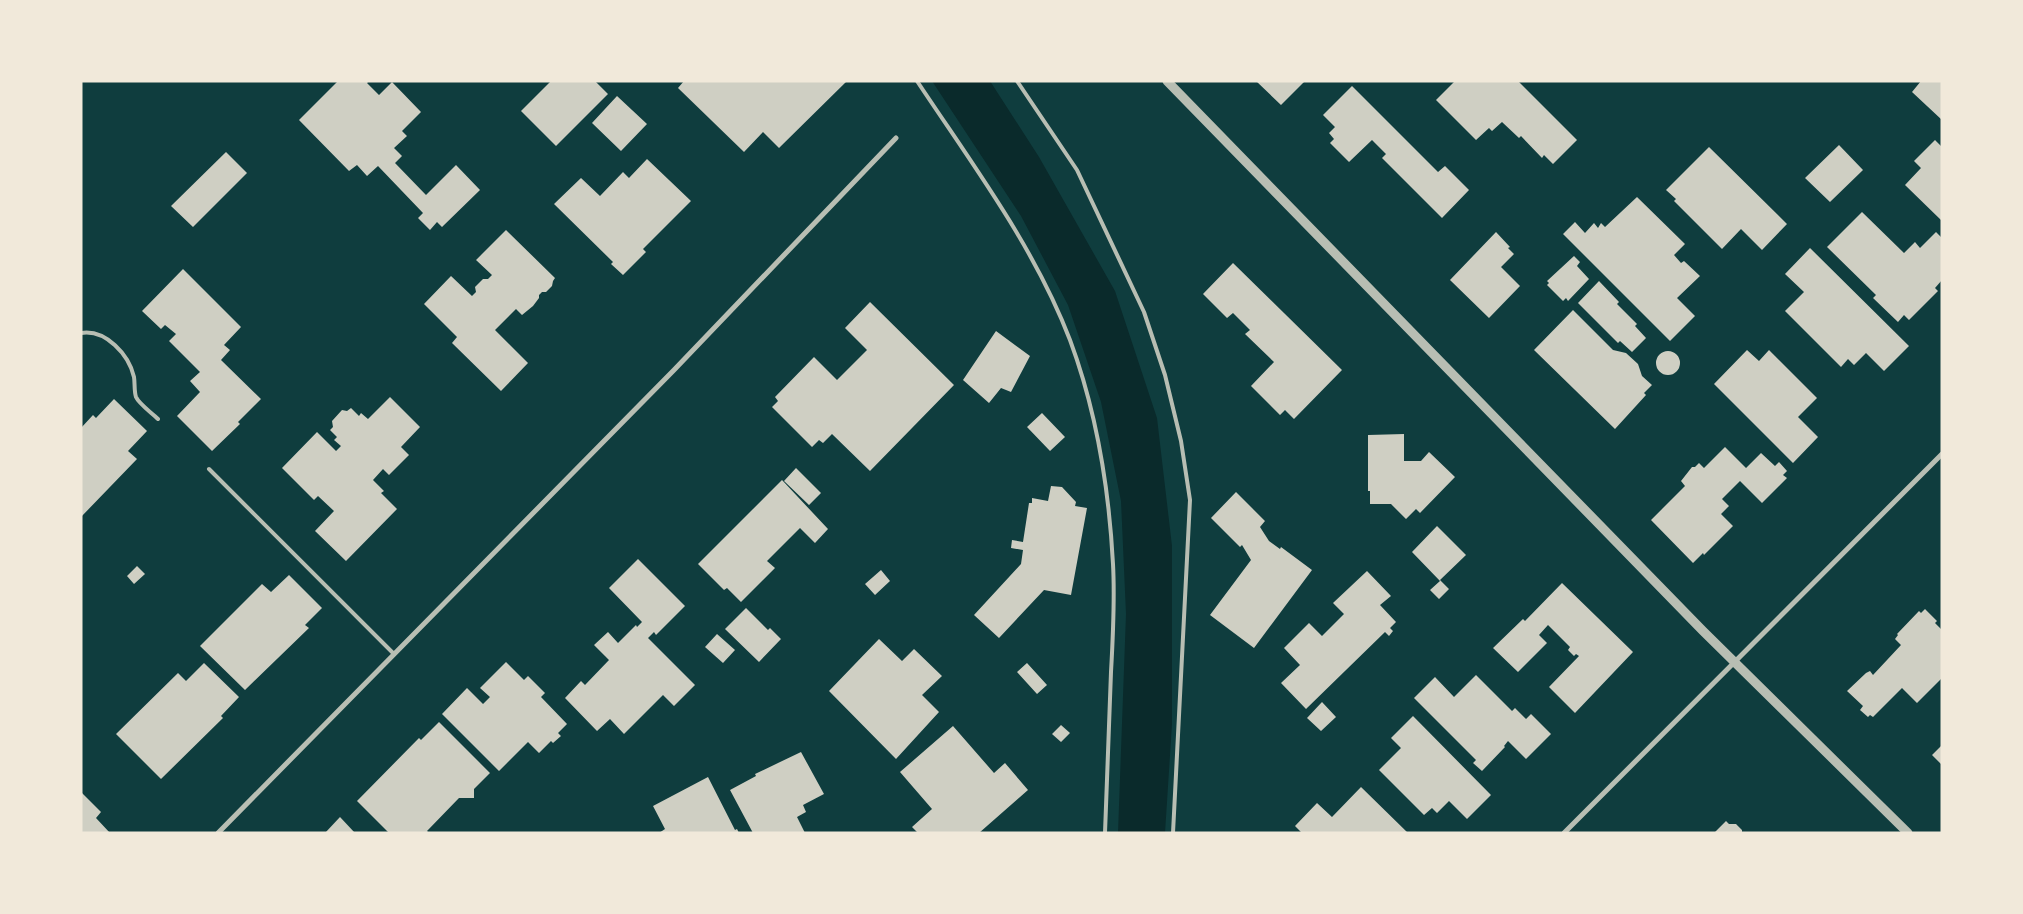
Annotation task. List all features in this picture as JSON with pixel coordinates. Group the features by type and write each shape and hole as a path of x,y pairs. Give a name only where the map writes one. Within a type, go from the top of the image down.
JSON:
{"street":[{"path":"1167,81 1734,662 1908,833"},
{"path":"218,833 674,370 896,138"},
{"path":"1564,833 1942,454"}],"lane":[{"path":"917,81 1011,222 1046,286 1070,340 1090,405 1106,486 1113,565 1112,649 1105,833"},
{"path":"1017,81 1077,170 1144,312 1165,375 1181,441 1190,500 1173,833"},
{"path":"81,333 101,335 112,342 125,356 134,376 136,397 158,419"},
{"path":"209,469 394,654"}],"water":[{"path":"932,81 990,81 1039,157 1115,291 1157,418 1172,546 1172,724 1165,833 1118,833 1126,614 1121,501 1101,402 1068,305 1021,216"}],"building":[{"path":"338,81 369,81 367,83 379,95 392,82 421,112 402,131 407,136 394,148 402,156 395,163 426,195 456,165 480,190 442,227 437,222 430,230 418,218 423,213 378,166 367,176 357,165 349,171 299,120"},
{"path":"551,81 595,81 608,94 556,146 521,111"},
{"path":"684,81 847,81 779,148 763,132 744,152 678,88"},
{"path":"1256,81 1305,81 1281,105"},
{"path":"1455,81 1518,81 1577,140 1553,164 1544,155 1542,158 1521,136 1519,138 1502,122 1492,131 1489,128 1476,140 1436,100"},
{"path":"1921,81 1942,81 1942,120 1912,92"},
{"path":"1352,86 1438,172 1445,166 1469,190 1442,218 1382,158 1386,154 1372,140 1349,162 1330,143 1334,139 1329,133 1335,127 1323,115"},
{"path":"617,96 647,124 621,151 592,123"},
{"path":"1935,140 1942,147 1942,221 1905,185 1921,168 1914,161"},
{"path":"1839,145 1863,170 1830,202 1805,178"},
{"path":"1709,147 1787,224 1762,250 1741,229 1722,249 1674,201 1676,199 1666,190"},
{"path":"226,152 247,173 193,227 171,206"},
{"path":"647,159 691,201 643,249 646,252 623,275 611,264 613,262 554,204 581,178 600,196 623,172 629,178"},
{"path":"1637,197 1685,244 1674,255 1681,263 1684,261 1700,276 1677,298 1695,316 1670,341 1563,234 1575,222 1585,233 1594,223 1598,228 1601,223 1605,227"},
{"path":"1862,212 1904,253 1915,242 1920,248 1936,232 1942,238 1942,280 1935,288 1938,291 1909,320 1904,315 1898,322 1873,298 1876,295 1827,247"},
{"path":"506,230 555,278 552,286 546,292 542,292 539,295 533,306 522,315 516,309 495,330 528,363 501,391 452,343 457,337 424,304 451,276 472,296 476,292 475,287 483,279 488,279 492,275 476,260"},
{"path":"1496,232 1514,254 1501,267 1520,286 1489,318 1450,280"},
{"path":"1810,248 1909,346 1884,371 1866,353 1854,365 1848,359 1841,367 1785,311 1804,292 1785,274"},
{"path":"1574,256 1580,262 1577,266 1589,279 1568,301 1566,298 1563,301 1547,285 1549,283 1547,281"},
{"path":"1233,263 1342,370 1294,419 1285,410 1280,415 1251,386 1274,362 1245,334 1250,330 1233,313 1227,318 1203,294"},
{"path":"183,269 241,327 224,345 230,350 221,360 261,399 238,422 240,424 212,451 177,416 200,392 190,381 200,372 169,341 176,334 165,325 161,329 142,311"},
{"path":"1599,281 1619,302 1617,304 1637,324 1635,326 1646,338 1632,352 1620,341 1618,343 1578,303"},
{"path":"870,302 954,385 870,471 832,434 823,443 819,440 812,447 772,407 778,401 775,397 814,357 837,380 867,350 845,328"},
{"path":"1573,310 1613,350 1626,353 1638,364 1642,376 1652,385 1644,393 1646,395 1615,429 1534,350"},
{"path":"996,331 1030,356 1011,392 1001,388 989,403 963,380"},
{"path":"1747,350 1759,361 1769,350 1817,398 1798,417 1818,437 1793,463 1714,384"},
{"path":"1668,351 1673,352 1679,358 1679,368 1673,374 1668,375 1663,374 1657,368 1656,363 1657,358 1663,352"},
{"path":"390,397 420,427 401,447 409,455 389,475 383,469 373,480 384,491 381,493 397,509 346,561 315,531 334,511 318,496 314,500 282,468 317,432 336,451 341,446 334,440 337,437 330,430 333,427 332,421 342,410 347,411 351,408 359,416 361,413 368,419"},
{"path":"114,399 147,431 128,451 137,459 81,517 81,428 93,415 96,418"},
{"path":"1042,413 1065,437 1050,451 1027,427"},
{"path":"1404,434 1404,461 1421,461 1429,452 1455,477 1420,513 1416,509 1406,519 1391,504 1370,504 1370,491 1368,491 1368,435"},
{"path":"1725,447 1746,468 1761,453 1775,466 1779,462 1787,471 1783,475 1787,478 1762,503 1740,481 1722,499 1729,506 1721,514 1733,526 1704,555 1703,553 1693,563 1651,520 1685,486 1681,481 1692,467 1699,463 1704,468"},
{"path":"796,468 821,493 809,505 784,481"},
{"path":"782,480 828,529 815,543 800,528 767,561 775,568 741,602 727,588 724,590 698,564"},
{"path":"1051,486 1062,487 1076,502 1075,506 1087,508 1071,595 1044,590 999,638 974,615 1021,564 1023,550 1011,548 1012,540 1023,542 1029,503 1032,503 1032,498 1048,501"},
{"path":"1236,492 1265,521 1260,527 1269,541 1280,549 1281,547 1312,570 1254,648 1210,615 1251,560 1242,545 1240,547 1211,518"},
{"path":"1437,526 1466,555 1440,580 1449,589 1439,599 1430,590 1440,581 1412,552"},
{"path":"638,559 685,606 656,635 654,632 648,638 695,685 674,706 663,695 624,734 610,719 597,731 565,698 581,681 585,685 609,660 594,645 608,632 618,643 636,625 637,627 642,622 609,588"},
{"path":"137,566 145,574 134,584 127,576"},
{"path":"881,570 890,581 875,595 865,584"},
{"path":"1367,571 1391,596 1380,605 1396,622 1390,628 1393,631 1389,636 1385,632 1306,709 1281,683 1300,665 1284,648 1309,623 1322,636 1344,614 1333,603"},
{"path":"289,575 322,608 305,625 309,628 245,690 200,646 262,584 271,592"},
{"path":"1562,583 1633,652 1575,713 1549,687 1579,656 1576,654 1574,656 1568,650 1570,647 1548,625 1539,635 1547,643 1518,672 1493,648 1523,619 1525,621"},
{"path":"746,608 768,630 770,628 781,639 759,662 725,629"},
{"path":"1925,609 1937,621 1935,623 1942,630 1942,678 1917,703 1902,688 1873,717 1870,715 1868,717 1860,710 1863,706 1847,691 1866,673 1870,671 1873,675 1901,645 1895,639 1897,634 1919,611 1921,613"},
{"path":"717,634 735,650 723,663 705,647"},
{"path":"879,639 902,661 914,649 942,676 922,695 939,712 896,759 829,691"},
{"path":"506,662 524,680 528,676 545,693 541,697 567,724 558,733 561,736 553,743 551,741 539,753 528,742 499,771 442,714 467,688 483,704 490,697 480,688"},
{"path":"204,663 239,697 221,716 223,718 161,779 116,734 178,673 186,681"},
{"path":"1027,663 1047,685 1037,694 1017,672"},
{"path":"1476,675 1512,711 1515,708 1526,719 1531,714 1551,734 1526,759 1508,741 1505,747 1482,771 1473,763 1476,760 1414,698 1435,677 1454,697"},
{"path":"1322,702 1336,717 1321,731 1307,718"},
{"path":"1413,716 1491,795 1467,819 1449,801 1437,813 1432,808 1424,815 1379,770 1401,748 1391,738"},
{"path":"439,722 490,773 474,789 474,798 459,798 427,831 429,833 389,833 357,801 419,738 421,740"},
{"path":"1061,725 1070,733 1061,742 1052,734"},
{"path":"953,726 994,773 1005,763 1028,790 979,833 918,833 912,827 932,809 900,772"},
{"path":"1942,745 1942,765 1932,755"},
{"path":"801,752 824,794 803,805 806,812 797,817 805,833 753,833 730,790 756,776 755,774"},
{"path":"708,777 735,830 737,829 739,833 659,833 665,829 653,806"},
{"path":"1361,787 1408,833 1302,833 1295,826 1317,803 1332,817"},
{"path":"81,792 101,812 96,818 110,833 81,833"},
{"path":"340,817 355,833 325,833"},
{"path":"1726,821 1729,824 1736,824 1742,830 1742,833 1714,833"}]}
